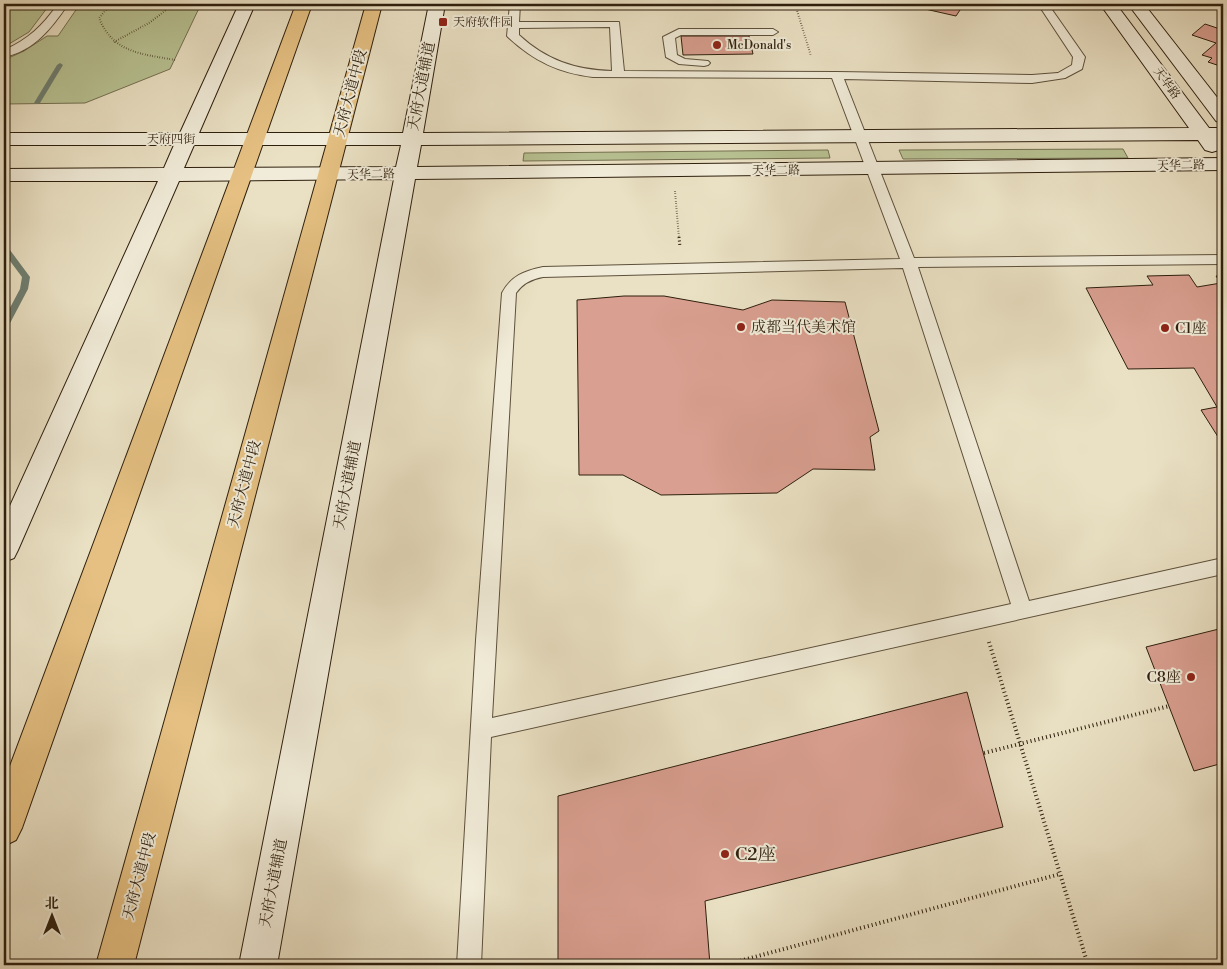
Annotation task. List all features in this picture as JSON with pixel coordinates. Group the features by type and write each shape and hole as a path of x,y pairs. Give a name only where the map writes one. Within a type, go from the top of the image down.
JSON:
{"main road":[{"path":"4,828 304,4"},
{"name":"天府大道中段","path":"115,965 374,4"}],"street":[{"path":"4,550 247,4"},
{"name":"天府大道辅道","path":"258,965 437,4"},
{"name":"天华路","path":"1108,4 1223,164"},
{"name":"天华路","path":"1136,4 1223,117"},
{"path":"338,138 1223,134"},
{"name":"天府四街","path":"4,139 338,138"},
{"name":"天华二路","path":"328,174 1223,164"},
{"path":"4,175 328,174"}],"lane":[{"path":"4,54 30,42 42,33 63,4"},
{"path":"515,4 513,36 540,58 570,72 593,74 837,75 1032,79 1062,76 1078,67 1079,57 1043,4"},
{"path":"514,24 615,24 618,74"},
{"path":"712,63 683,62 672,57 669,37 679,32 773,32"},
{"path":"731,63 780,63"},
{"path":"837,75 908,263 1023,610"},
{"path":"469,965 481,730 509,293 514,284 526,276 543,272 908,263 1223,259"},
{"path":"481,730 1223,566"}],"path":[{"path":"112,4 99,18 102,30 114,42 132,51 175,60"},
{"path":"114,42 149,23 174,4"},
{"path":"795,4 816,75"},
{"path":"674,170 682,268"},
{"path":"982,620 1088,965"},
{"path":"984,753 1169,706"},
{"path":"725,965 1060,874"}],"green space":[{"path":"4,4 50,4 29,32 4,47"},
{"path":"80,4 201,4 170,69 85,103 4,104 4,60 24,51 47,36 58,36"},
{"path":"1123,149 1128,158 903,159 899,150"},
{"path":"828,150 830,158 523,161 524,153"}],"building":[{"path":"903,4 964,4 956,16"},
{"path":"1205,24 1223,30 1223,67 1208,62 1212,58 1202,55 1216,43 1192,35"},
{"name":"McDonald's","path":"681,36 749,36 753,54 683,55"},
{"name":"C1座","path":"1189,275 1197,287 1221,283 1216,276 1223,276 1223,439 1220,440 1201,410 1217,407 1194,368 1128,369 1086,288 1153,285 1147,276"},
{"path":"624,296 664,296 743,310 772,300 845,302 879,431 870,437 875,470 813,469 777,493 661,495 623,475 579,475 577,300"},
{"name":"C8座","path":"1223,628 1223,763 1194,771 1146,647"},
{"name":"C2座","path":"967,692 1003,827 705,901 710,965 558,965 558,796"}],"waterway":[{"path":"37,103 60,65"},
{"path":"4,248 26,277 24,289 4,327"}],"place":[{"name":"天府软件园","path":"443,22"},
{"name":"McDonald's","path":"717,45"},
{"name":"成都当代美术馆","path":"741,327"},
{"name":"C1座","path":"1165,328"},
{"name":"C8座","path":"1191,677"},
{"name":"C2座","path":"725,854"}]}
